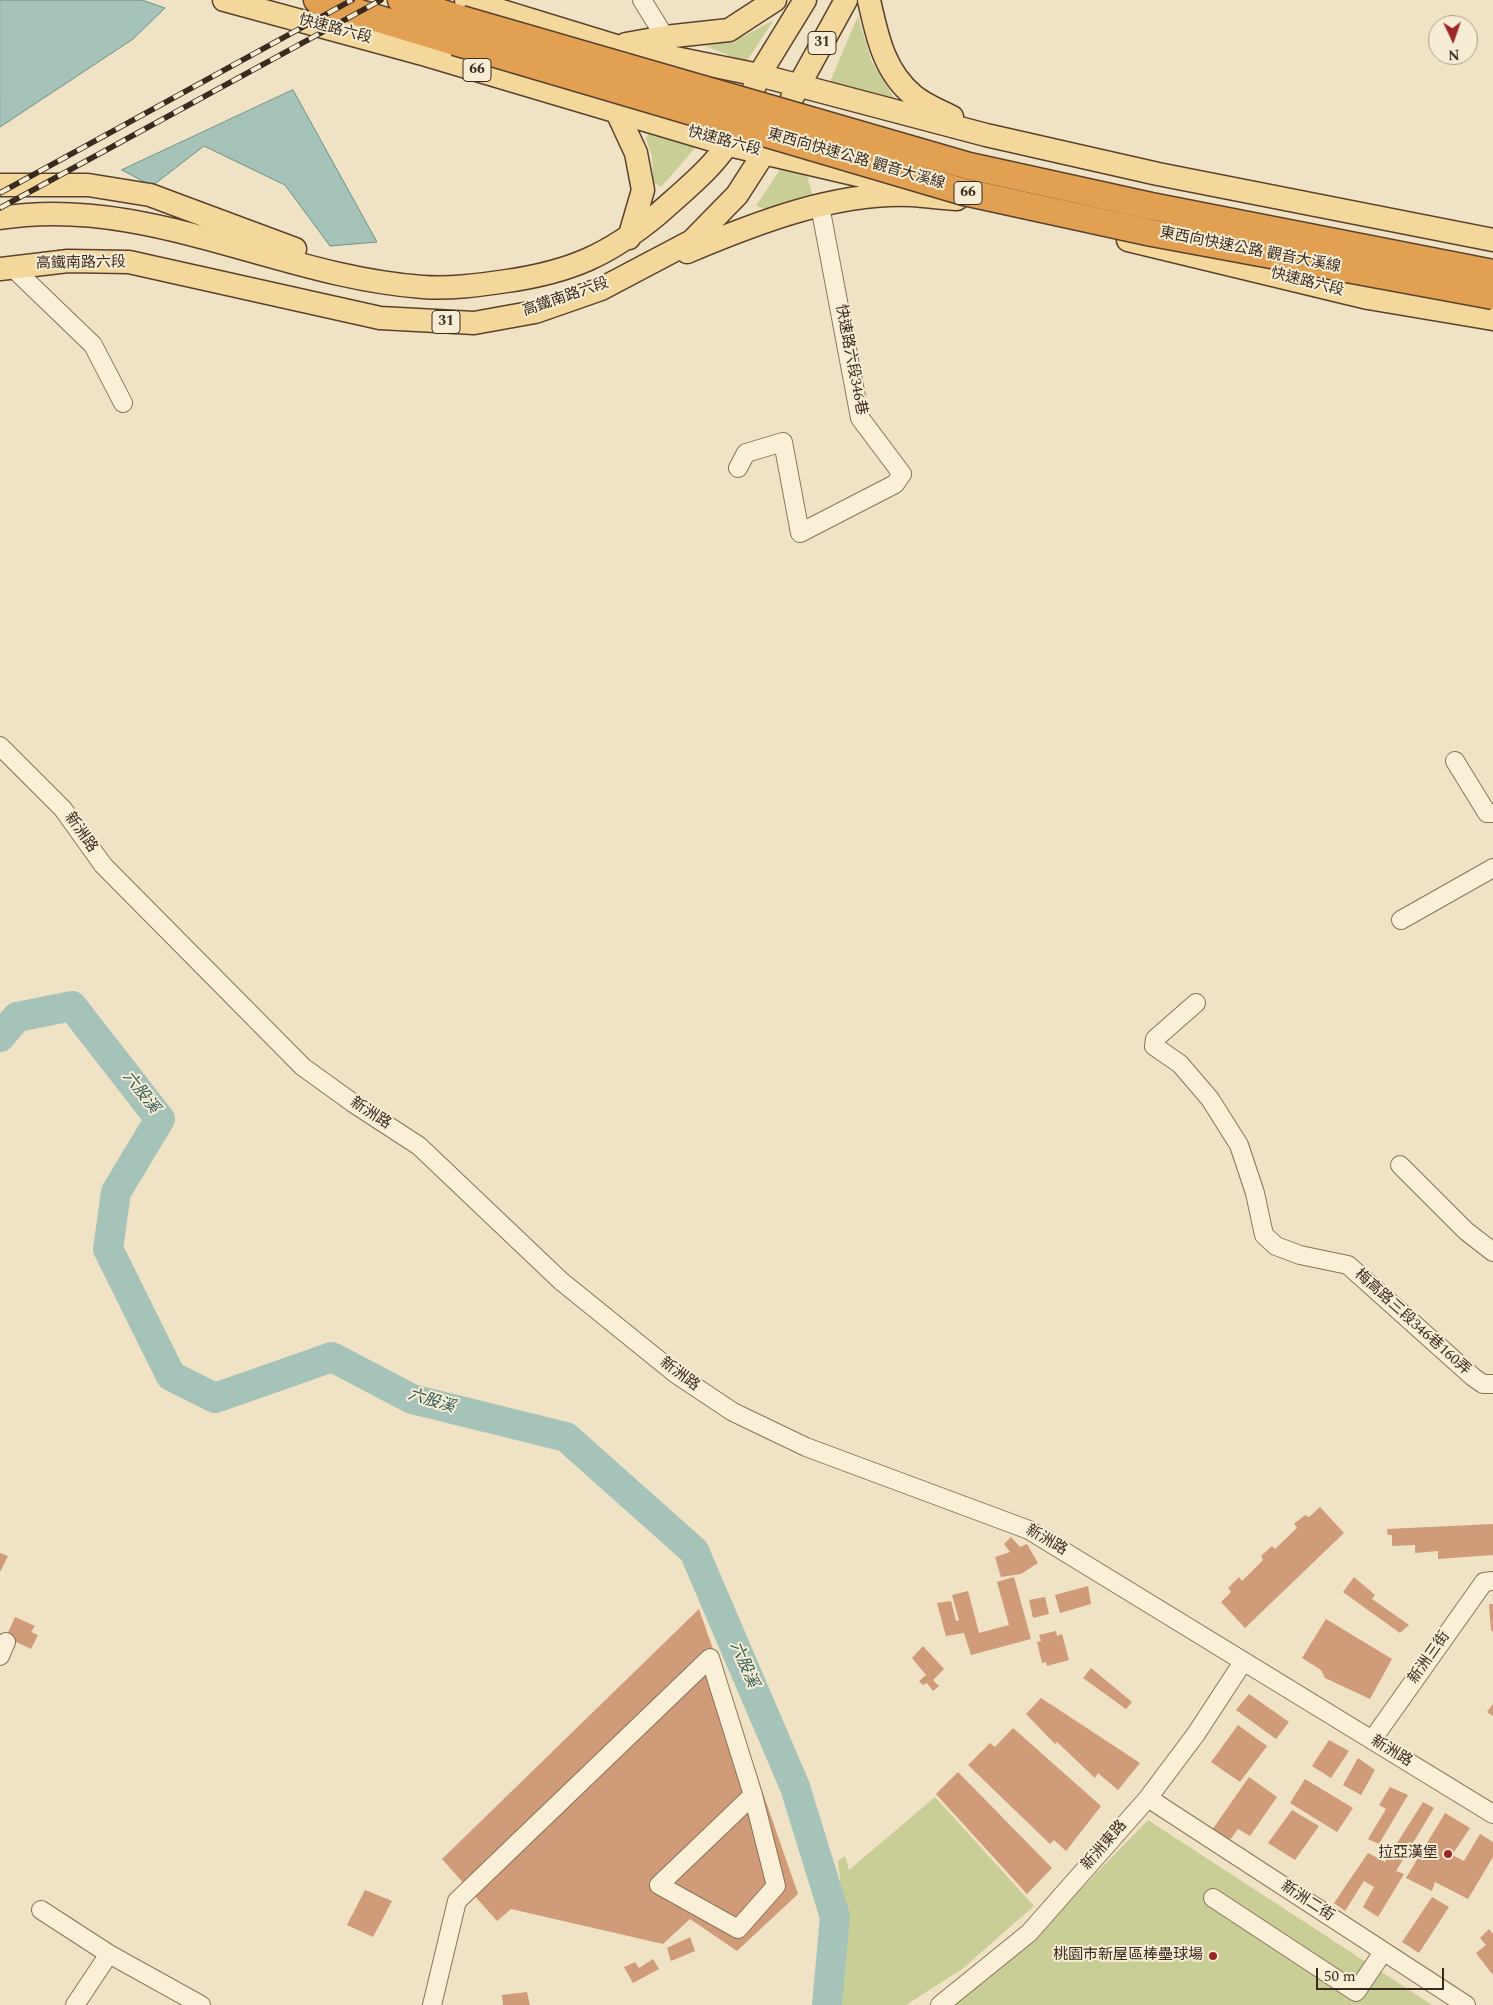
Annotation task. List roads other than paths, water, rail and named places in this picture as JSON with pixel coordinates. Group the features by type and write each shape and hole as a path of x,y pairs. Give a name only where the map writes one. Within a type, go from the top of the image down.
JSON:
{"highway":[{"name":"東西向快速公路 觀音大溪線","path":"317,0 461,21 969,166 1161,208 1493,273"},
{"name":"東西向快速公路 觀音大溪線","path":"401,0 964,192 1152,232 1493,296"}],"main road":[{"name":"快速路六段","path":"224,0 426,55 729,145 1368,298 1493,319"},
{"path":"616,46 665,37 729,30 775,0"},
{"name":"高鐵南路六段","path":"0,218 27,214 92,215 161,226 333,273 424,287 475,286 527,278 588,261 629,238 682,193 729,145 759,75 805,0"},
{"name":"高鐵南路六段","path":"5,267 68,261 129,262 380,318 425,322 474,323 535,312 601,289 692,241 737,195 765,153 798,86 846,0"},
{"path":"869,0 879,44 892,74 915,97 986,135"},
{"name":"66","path":"461,21 616,46 759,75 986,135 1158,174 1493,240"},
{"path":"617,112 636,153 643,190 629,238"},
{"name":"高鐵南路六段","path":"0,185 88,185 150,195 217,218 371,279"},
{"name":"31","path":"601,289 765,220 820,206 869,198 910,195 957,199"}],"street":[{"path":"642,0 665,37"},
{"name":"快速路六段346巷","path":"738,468 746,453 783,442 800,533 896,484 902,474 860,418 820,206"},
{"path":"5,267 93,345 123,403"},
{"name":"新洲路","path":"0,746 63,809 103,865 115,878 303,1067 353,1104 419,1146 561,1281 676,1374 733,1412 806,1447 1030,1530 1493,1814"},
{"path":"1455,760 1487,813 1493,813"},
{"path":"1401,920 1493,868"},
{"name":"梅高路三段346巷160弄","path":"1196,1003 1155,1039 1154,1046 1180,1064 1210,1099 1239,1144 1264,1235 1276,1246 1300,1255 1348,1265 1473,1377 1483,1384 1493,1384"},
{"path":"1400,1166 1466,1231 1493,1252"},
{"name":"新洲三街","path":"1372,1740 1484,1582 1493,1581"},
{"path":"432,2005 457,1901 710,1658 754,1795 776,1886 738,1929 659,1885 754,1795"},
{"name":"新洲東路","path":"940,2005 1029,1933 1148,1798 1196,1734 1243,1662"},
{"name":"新洲二街","path":"1148,1798 1466,2005"},
{"path":"1213,1898 1356,1992 1383,1952"},
{"path":"41,1910 109,1954 201,2005"},
{"path":"75,2005 109,1954"}],"water":[{"path":"0,0 142,0 165,8 133,39 0,127"},
{"path":"293,90 377,242 330,246 285,185 204,146 152,186 122,170"}],"waterway":[{"name":"六股溪","path":"0,1037 17,1017 72,1006 160,1119 116,1192 108,1249 171,1376 215,1398 332,1357 412,1399 566,1437 694,1551 795,1787 835,1917 827,2005"}],"railway":[{"path":"0,193 352,0"},
{"path":"0,208 381,0"}],"place":[{"name":"拉亞漢堡","path":"1448,1854"},
{"name":"桃園市新屋區棒壘球場","path":"1213,1956"}]}
